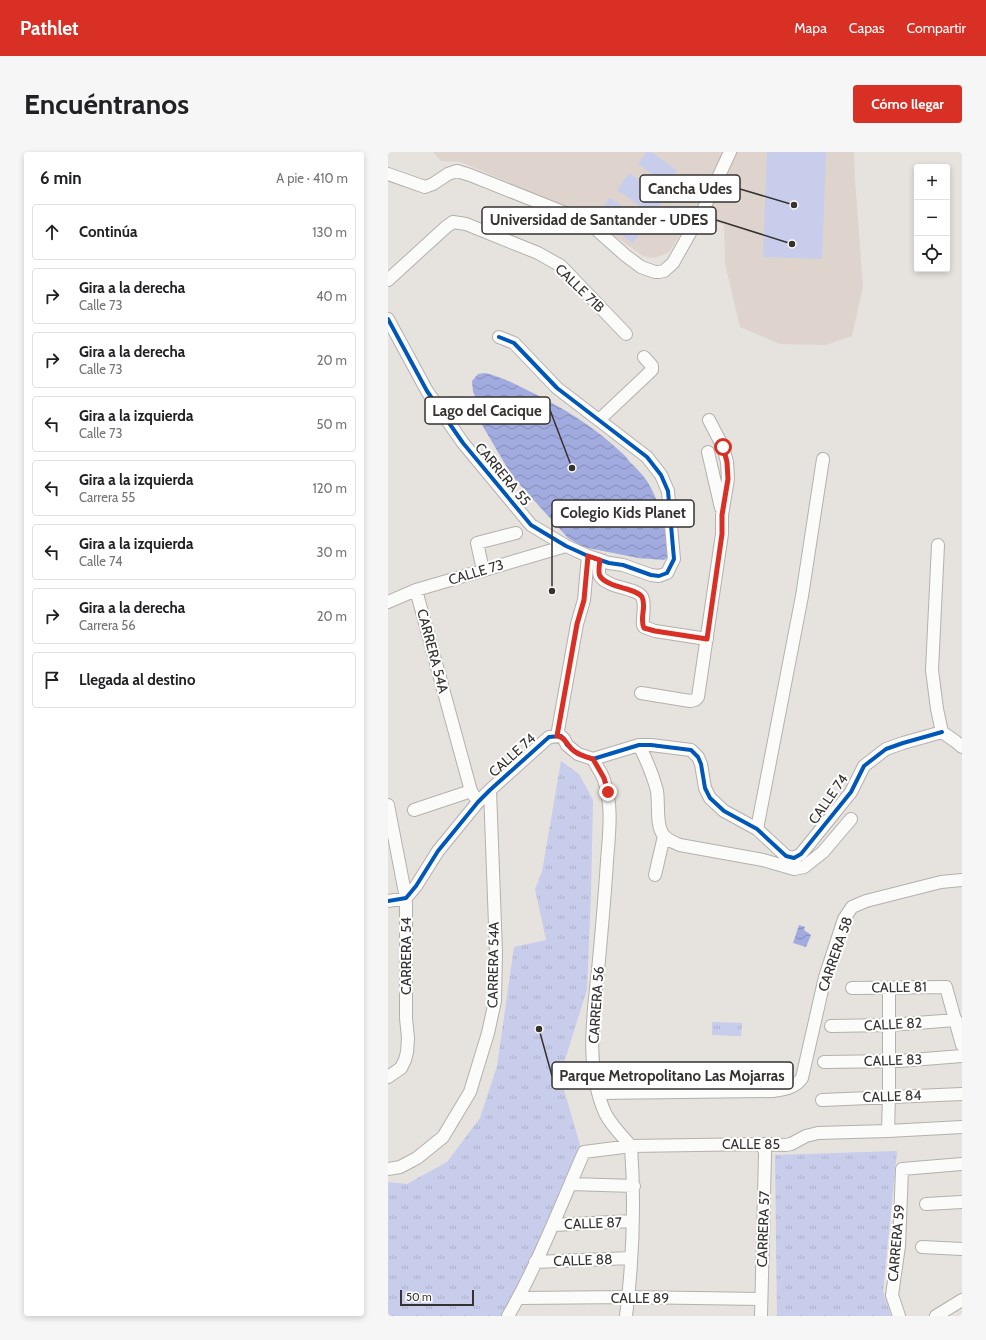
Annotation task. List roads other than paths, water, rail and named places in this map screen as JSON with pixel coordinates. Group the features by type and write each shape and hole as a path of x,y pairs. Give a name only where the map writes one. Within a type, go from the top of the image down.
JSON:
{"street":[{"path":"388,174 425,187 433,184 448,174 457,171 470,174 588,222 625,255 641,267 659,272 664,271 673,263 704,208 730,152"},
{"name":"CALLE 71B","path":"388,280 446,227 454,222 466,224 538,253 561,266 626,334"},
{"name":"CARRERA 55","path":"388,319 428,391 463,443 531,525 566,546 599,560 623,565 651,575 659,576 667,573 674,559 668,491 661,475 647,457 557,388 514,343 499,336"},
{"path":"599,420 652,370 652,366 644,357"},
{"path":"641,693 690,701 695,700 698,697 722,534 722,515 728,479 727,462 723,447 709,420"},
{"path":"708,452 722,515"},
{"path":"757,829 802,596 823,459"},
{"path":"483,570 477,543 516,532"},
{"path":"938,545 932,670 937,709 942,732 962,747"},
{"name":"CALLE 73","path":"388,602 416,590 566,546"},
{"path":"599,560 598,569 602,580 618,588 639,594 642,598 644,604 643,625 647,629 707,639"},
{"path":"557,736 577,624 599,560"},
{"name":"CARRERA 54A","path":"416,590 471,791 478,802"},
{"name":"CALLE 74","path":"406,898 416,886 438,851 478,802 549,737 561,736 564,738 567,745 578,754 593,759 639,745 691,750 695,753 701,764 705,788 710,798 724,811 757,829 786,856 794,858 801,854 851,792 864,766 869,761 886,748 942,732"},
{"path":"639,745 651,770 657,790 659,803 658,816 661,832 669,841 680,845 763,860 794,869 804,867 823,852 851,819"},
{"name":"CARRERA 56","path":"593,759 604,778 608,792 610,811 604,910 592,1034 593,1060 598,1093 606,1114 617,1130 632,1146"},
{"name":"CARRERA 54A","path":"388,1170 400,1167 417,1158 443,1137 470,1092 488,1033 495,1001 496,952 490,790"},
{"path":"414,810 471,791"},
{"name":"CARRERA 54","path":"388,805 406,898 406,1018 408,1038 407,1052 401,1068 388,1077"},
{"path":"655,876 664,836"},
{"name":"CARRERA 58","path":"598,1093 773,1091 791,1088 802,1078 825,977 844,919 852,907 866,901 957,880"},
{"path":"388,901 406,898"},
{"name":"CALLE 81","path":"852,988 946,987 956,1020"},
{"path":"888,1131 889,988"},
{"path":"956,1020 962,1045"},
{"name":"CALLE 82","path":"831,1026 889,1025 956,1020"},
{"name":"CALLE 83","path":"824,1062 962,1056"},
{"name":"CALLE 84","path":"822,1100 962,1094"},
{"name":"CALLE 85","path":"571,1184 584,1152 632,1146 791,1144 806,1136 818,1133 962,1127"},
{"name":"CARRERA 57","path":"760,1144 765,1150 766,1155 761,1316"},
{"path":"626,1316 633,1221 634,1186 632,1146"},
{"name":"CARRERA 59","path":"898,1316 892,1294 899,1246 902,1169 962,1164"},
{"path":"508,1316 518,1298 571,1184 634,1186"},
{"path":"926,1204 962,1202"},
{"name":"CALLE 87","path":"553,1224 633,1221"},
{"path":"922,1247 962,1249"},
{"name":"CALLE 88","path":"535,1262 631,1258"},
{"name":"CALLE 89","path":"518,1298 761,1299"},
{"path":"936,1316 962,1300"}],"water":[{"path":"485,373 511,382 565,411 590,426 624,455 645,479 660,508 665,527 668,557 664,560 638,558 583,547 568,538 512,476 478,418 482,410 473,392 472,381 478,374"},
{"path":"799,925 805,927 804,930 811,935 806,947 793,943"}],"place":[{"name":"Cancha Udes","path":"794,205"},
{"name":"Universidad de Santander - UDES","path":"792,244"},
{"name":"Lago del Cacique","path":"572,468"},
{"name":"Colegio Kids Planet","path":"552,591"},
{"name":"Parque Metropolitano Las Mojarras","path":"539,1029"}]}
